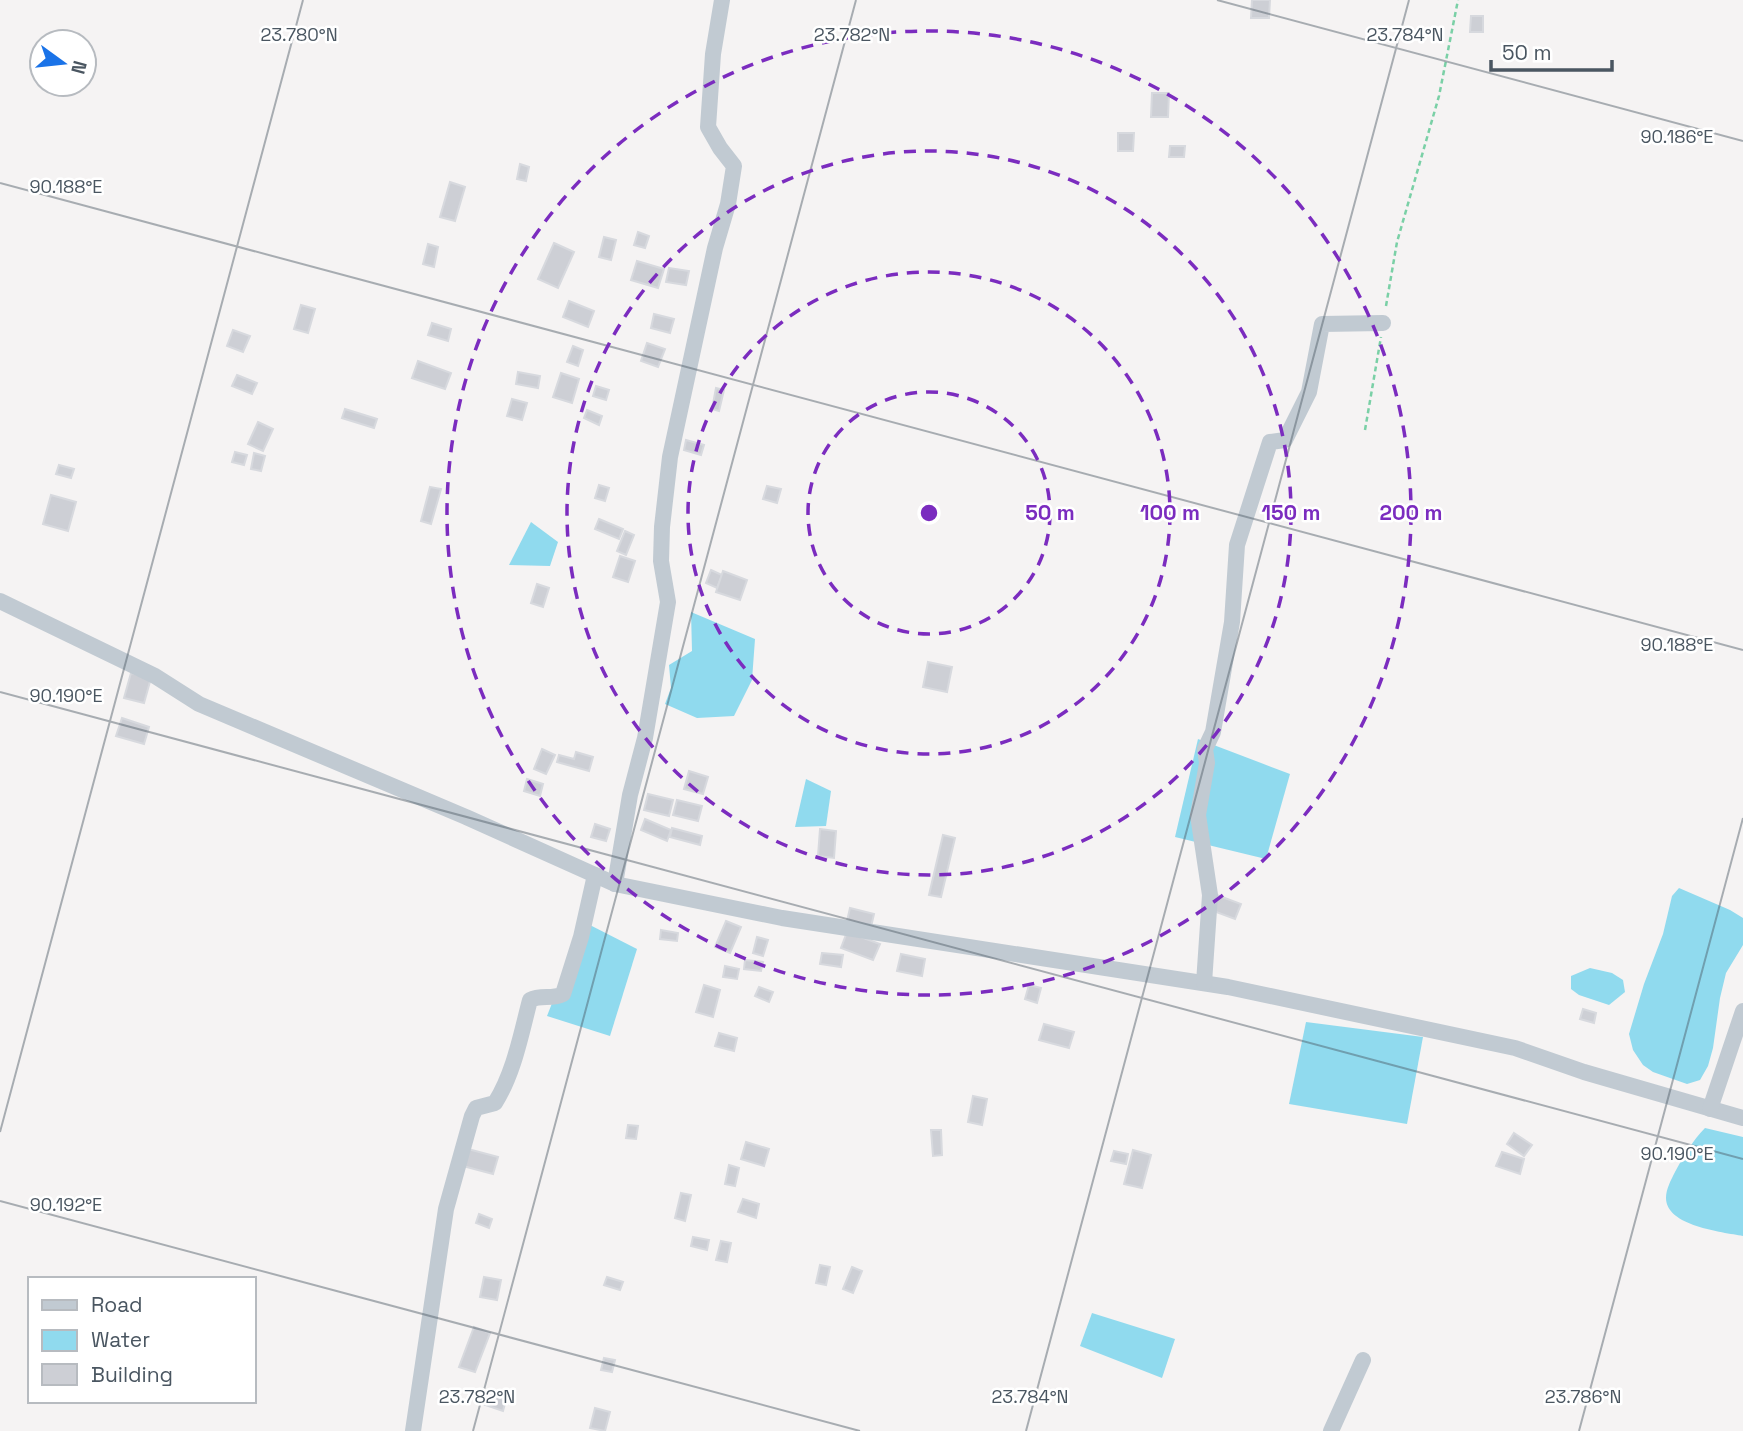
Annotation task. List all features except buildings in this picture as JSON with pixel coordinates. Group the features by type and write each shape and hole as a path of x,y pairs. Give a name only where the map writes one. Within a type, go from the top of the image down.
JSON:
{"street":[{"path":"615,884 629,796 645,738 668,602 661,561 670,457 715,248 728,204 734,166 708,127 713,54 722,0"},
{"path":"1204,983 1210,895 1198,815 1207,763 1205,749 1213,732 1233,622 1237,545 1270,442 1285,440 1309,392 1322,324 1383,323"},
{"path":"0,601 155,676 199,704 466,817 615,884 782,918 1204,983 1514,1048 1584,1072 1743,1118"},
{"path":"413,1431 446,1209 471,1116 476,1108 495,1103 502,1093 530,1000 563,995 581,937 595,875"},
{"path":"1710,1109 1743,1011"},
{"path":"1331,1431 1363,1360"}],"path":[{"path":"1365,430 1397,242 1439,96 1458,0"}],"water":[{"path":"531,522 558,542 550,566 509,565"},
{"path":"691,612 755,639 752,680 734,716 697,718 665,704 671,688 669,665 692,651"},
{"path":"1198,739 1290,774 1266,859 1175,837"},
{"path":"806,779 831,791 826,826 795,827"},
{"path":"1679,888 1743,918 1743,945 1726,973 1708,1066 1700,1080 1687,1084 1653,1072 1643,1065 1633,1050 1629,1034 1663,934 1672,896"},
{"path":"584,922 637,949 610,1036 547,1016"},
{"path":"1590,968 1612,973 1623,980 1625,992 1609,1005 1579,995 1571,989 1571,976"},
{"path":"1306,1022 1423,1037 1407,1124 1289,1104"},
{"path":"1705,1128 1743,1137 1743,1236 1697,1226 1675,1215 1668,1208 1666,1195 1670,1181 1688,1149"},
{"path":"1092,1313 1175,1339 1162,1378 1080,1346"}]}
